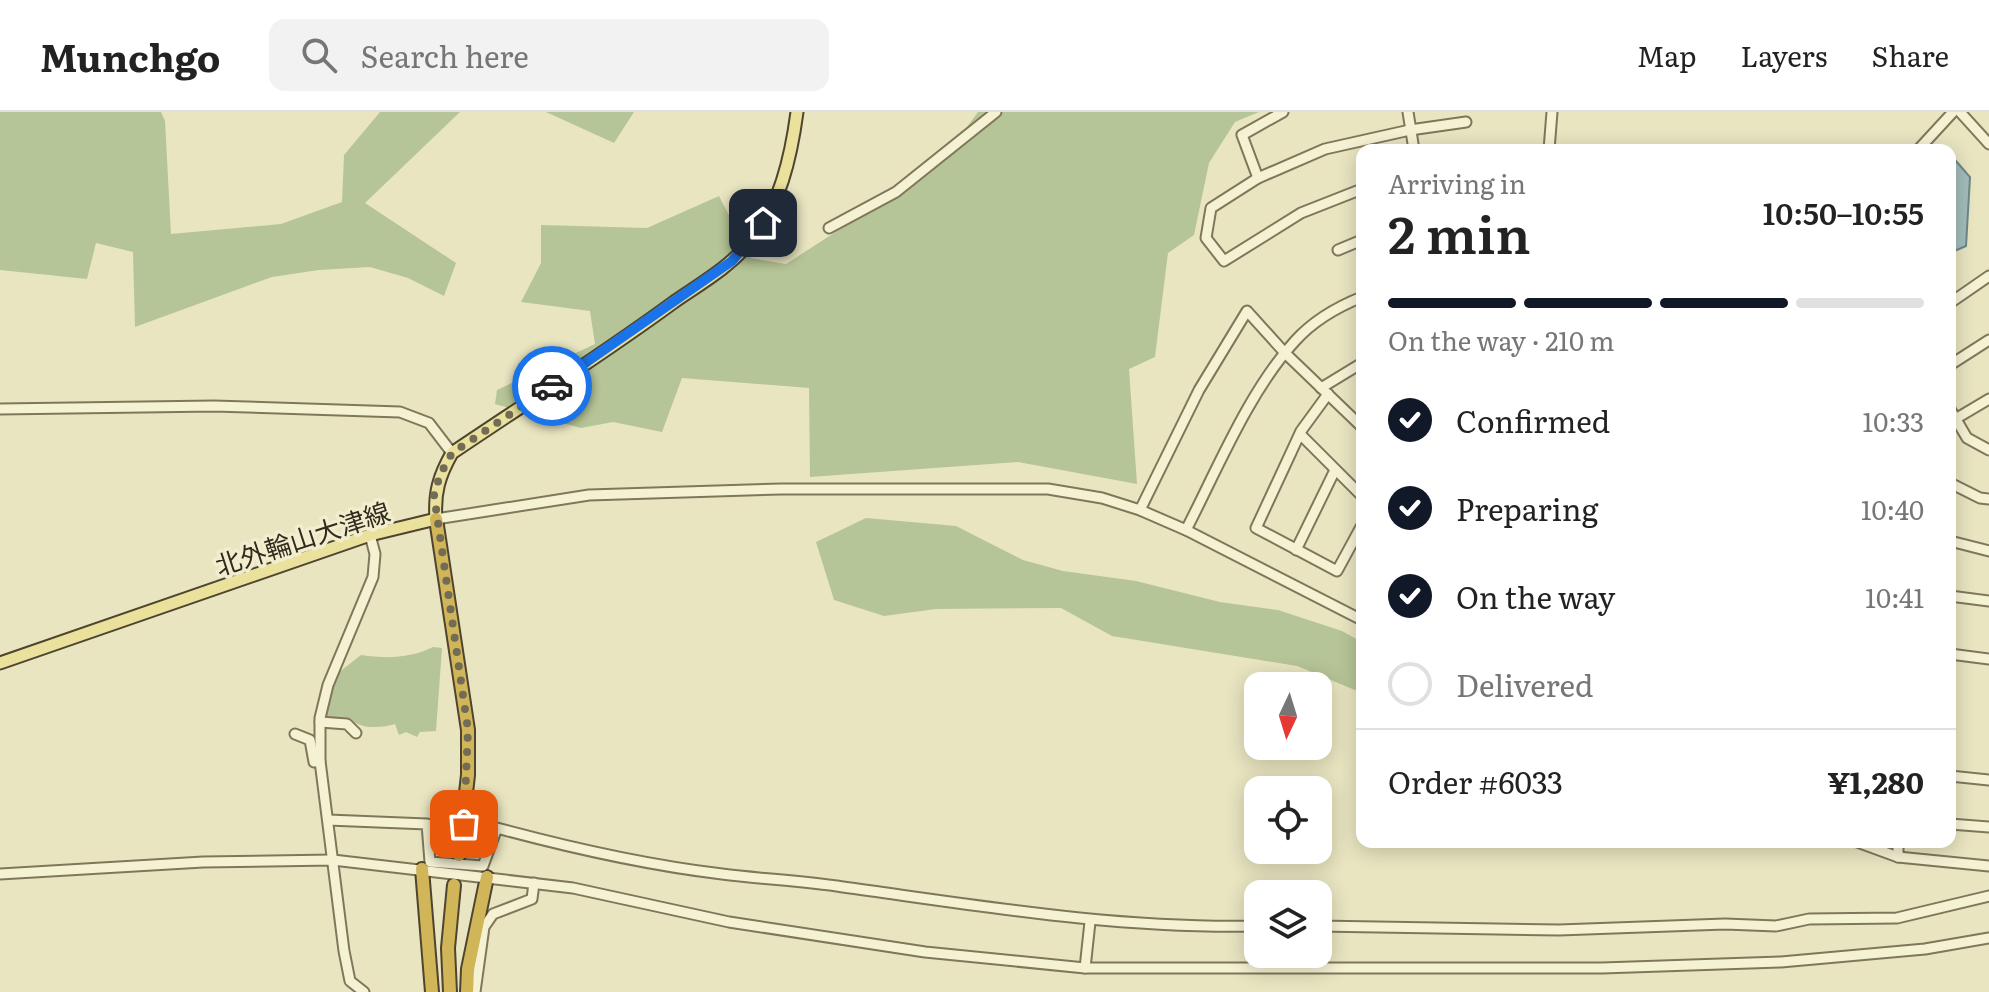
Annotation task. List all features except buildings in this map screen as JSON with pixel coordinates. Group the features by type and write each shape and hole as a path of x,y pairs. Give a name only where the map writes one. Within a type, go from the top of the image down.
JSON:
{"highway":[{"path":"436,519 468,730 468,775 459,855"},
{"path":"422,869 432,992"},
{"path":"467,992 468,969 487,877"},
{"path":"450,992 448,948 454,885"}],"main road":[{"path":"436,519 434,495 452,453 732,261 763,223 786,174 797,112"},
{"name":"北外輪山大津線","path":"0,663 370,535 436,519"}],"street":[{"path":"829,228 896,192 996,112"},
{"path":"1258,178 1242,135 1283,112"},
{"path":"1408,112 1413,144"},
{"path":"1549,144 1552,112"},
{"path":"1924,144 1953,112"},
{"path":"1960,112 1989,144"},
{"path":"1356,191 1301,213 1224,261 1206,238 1211,208 1258,178 1325,149 1410,130 1466,122"},
{"path":"1338,250 1356,242"},
{"path":"1956,299 1989,276"},
{"path":"1186,530 1256,395 1285,353 1317,321 1356,300"},
{"path":"1140,510 1199,390 1247,311 1285,353 1356,418"},
{"path":"1956,361 1989,340"},
{"path":"1356,368 1325,391 1300,434 1256,526 1258,530 1337,571 1356,536"},
{"path":"1989,399 1957,418 1967,438 1989,450"},
{"path":"0,409 214,406 400,412 429,423 452,453"},
{"path":"1300,434 1356,490"},
{"path":"1296,550 1335,470"},
{"path":"1956,486 1989,499"},
{"path":"436,519 589,495 781,489 1048,489 1102,498 1140,510 1186,530 1356,617"},
{"path":"364,992 350,981 320,761 320,722 328,685 373,577 375,554 370,535"},
{"path":"1956,543 1989,551"},
{"path":"1956,597 1989,601"},
{"path":"1956,655 1989,659"},
{"path":"320,722 347,724 356,733"},
{"path":"295,734 310,740 314,762 320,761"},
{"path":"1956,777 1989,780"},
{"path":"328,820 427,824 430,862 483,866 497,828 585,852 719,874 834,885 1090,922 1180,928 1244,926"},
{"path":"1956,824 1989,827"},
{"path":"1873,848 1898,857 1989,866"},
{"path":"1898,848 1898,857"},
{"path":"0,874 203,862 333,860 534,883 729,922 925,952 1085,968 1602,968 1781,962 1925,949 1989,938"},
{"path":"475,992 484,927 493,914 532,899 534,883"},
{"path":"1332,926 1559,930 1725,924 1776,926 1809,919 1897,918 1989,896"},
{"path":"1085,968 1090,922"}],"green space":[{"path":"0,112 161,112 165,121 171,234 281,224 342,202 344,155 380,112 460,112 365,203 456,263 444,296 408,278 370,267 319,270 272,277 135,327 133,252 96,243 87,279 0,270"},
{"path":"546,112 634,112 614,143"},
{"path":"978,112 1259,112 1235,122 1209,163 1194,235 1168,253 1155,357 1129,369 1137,484 1018,462 810,477 809,388 682,378 662,432 613,422 581,428 495,404 497,390 595,344 590,311 521,302 541,263 541,225 647,228 719,196 751,258 786,264 938,166"},
{"path":"866,518 956,526 1023,560 1063,571 1136,581 1220,602 1278,610 1342,631 1356,639 1356,691 1332,681 1332,672 1311,672 1297,666 1112,636 1061,608 936,609 884,616 834,600 816,542"},
{"path":"433,647 442,648 436,731 420,732 417,737 406,732 399,735 395,724 371,727 359,725 350,718 331,717 317,726 333,677 361,655 398,657"}],"water":[{"path":"1956,161 1970,177 1966,246 1956,250"}],"way so far":[{"path":"464,824 468,730 434,495 452,453 552,386"}],"route":[{"path":"552,386 732,261 751,242 763,223"}]}
